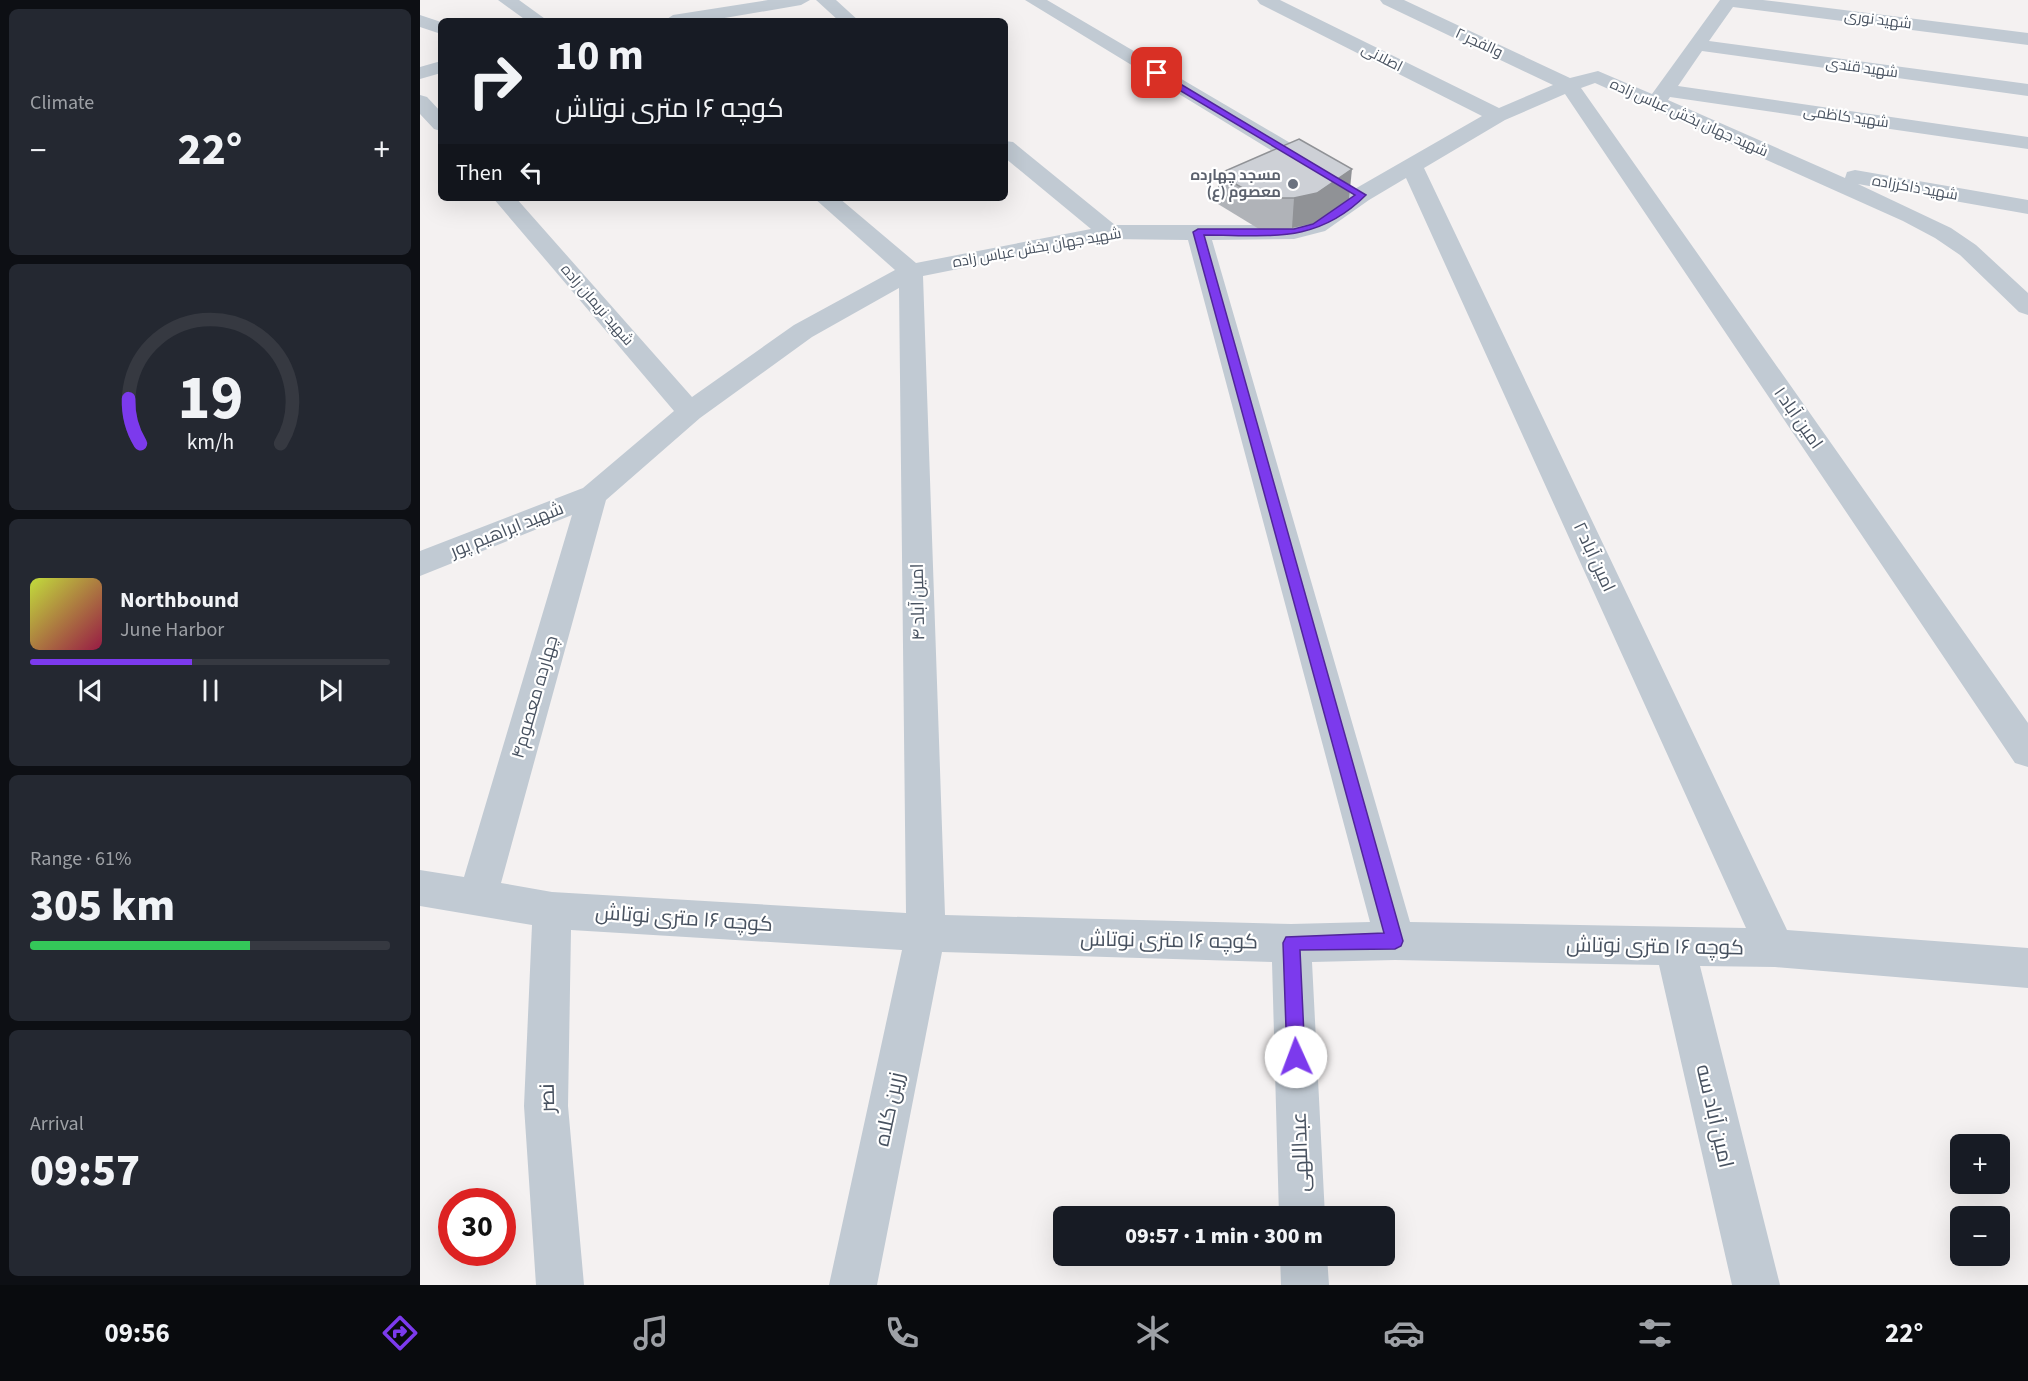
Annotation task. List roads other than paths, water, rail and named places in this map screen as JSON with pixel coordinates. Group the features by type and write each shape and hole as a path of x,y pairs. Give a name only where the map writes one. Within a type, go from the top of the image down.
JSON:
{"street":[{"path":"507,0 534,18"},
{"path":"683,18 735,4 801,0"},
{"path":"825,0 846,18"},
{"path":"1034,0 1344,184"},
{"name":"اصلانی","path":"1266,0 1498,116"},
{"name":"والفجر ۲","path":"1389,0 1569,85"},
{"path":"1659,97 1729,1"},
{"name":"شهید نوری","path":"1729,1 2028,39"},
{"path":"420,21 438,27"},
{"name":"شهید قندی","path":"1697,45 2028,90"},
{"path":"420,73 438,68"},
{"name":"شهید جهان بخش عباس زاده","path":"593,495 690,412 803,331 911,271 1109,232 1294,232 1317,226 1344,184 1412,166 1498,116 1586,78 1598,77 1659,97 1803,168 1943,233 1968,250 2028,307"},
{"name":"۱ امین آباد","path":"1569,85 2028,752"},
{"name":"شهید کاظمی","path":"1659,97 2028,143"},
{"path":"420,101 438,122"},
{"path":"1008,149 1109,232"},
{"name":"۲ امین آباد","path":"1412,166 1775,948"},
{"name":"شهید ذاکرزاده","path":"1803,168 2028,207"},
{"name":"شهید نریمان زاده","path":"507,201 690,412"},
{"path":"829,201 911,271"},
{"path":"1198,232 1395,941"},
{"name":"۴ امین آباد","path":"911,271 926,933"},
{"name":"شهید ابراهیم پور","path":"420,564 593,495"},
{"name":"چهارده معصوم۴","path":"477,899 593,495"},
{"name":"کوچه ۱۶ متری نوتاش","path":"420,888 552,910 926,933 1292,943 1395,941 1675,948 1775,948 2028,968"},
{"name":"نصر","path":"552,910 546,1106 560,1285"},
{"name":"زرین کلاه","path":"853,1285 926,933"},
{"name":"عبداللهی","path":"1292,943 1302,1206"},
{"name":"امین آباد سه","path":"1675,948 1756,1285"},
{"path":"1304,1266 1305,1285"}],"place":[{"name":"مسجد چهارده معصوم (ع)","path":"1293,184"}]}
